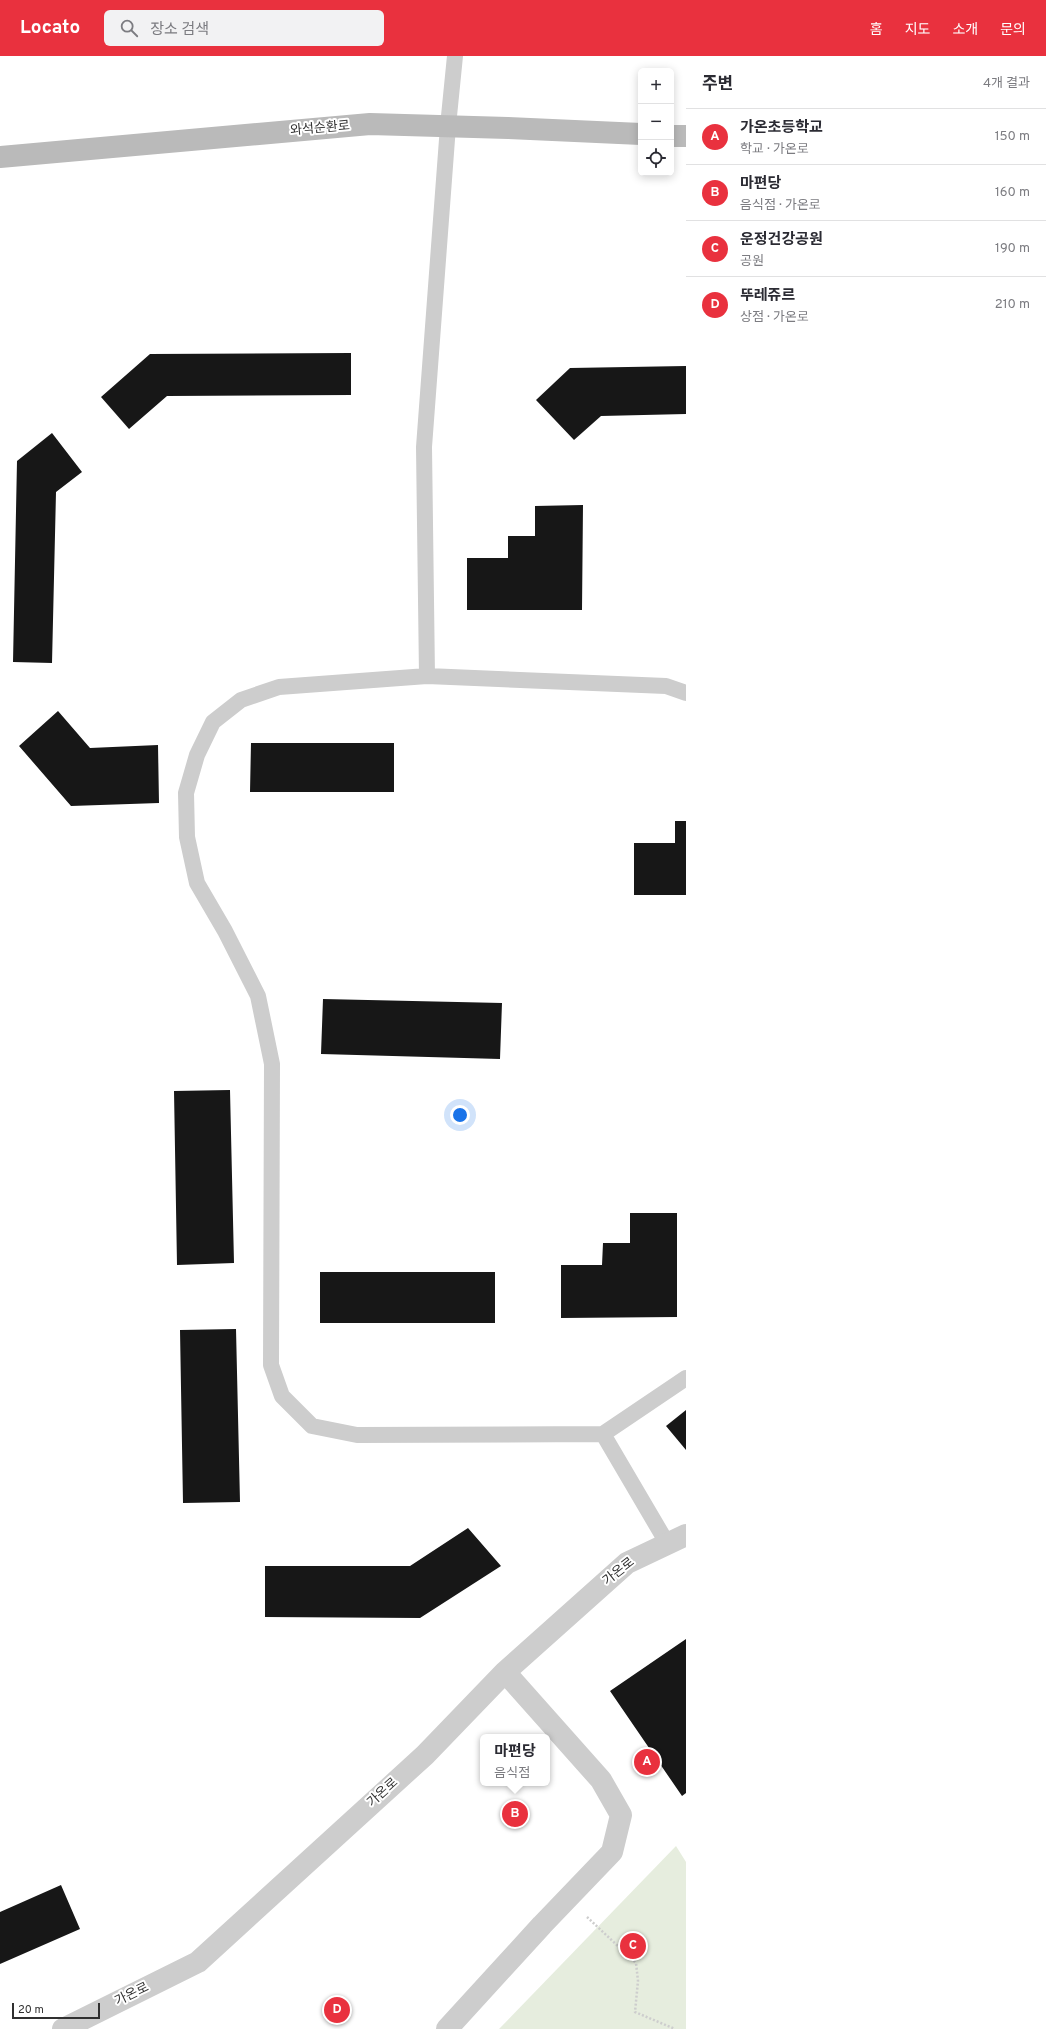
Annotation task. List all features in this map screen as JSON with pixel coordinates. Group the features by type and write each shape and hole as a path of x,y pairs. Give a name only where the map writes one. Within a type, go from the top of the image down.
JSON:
{"street":[{"name":"와석순환로","path":"0,156 370,124 638,134"},
{"path":"674,136 686,136"},
{"name":"가온로","path":"63,2029 198,1962 425,1755 505,1672 627,1563 677,1539"},
{"path":"447,2029 612,1852 621,1814 601,1780 505,1672"}],"lane":[{"path":"427,676 424,447 448,126 455,56"},
{"path":"686,693 666,686 427,676 279,687 241,700 213,722 197,755 186,793 187,837 197,883 225,931 258,996 272,1064 271,1365 282,1396 312,1426 357,1435 603,1434 686,1378"},
{"path":"603,1434 677,1539"}],"path":[{"path":"565,1901 590,1919 636,1963 638,1981 635,2012 675,2029"}],"green space":[{"path":"676,1846 686,1862 686,2029 499,2029"}],"building":[{"path":"351,353 351,395 167,396 129,429 101,397 150,354"},
{"path":"686,366 686,414 601,416 574,440 536,400 570,368"},
{"path":"52,433 82,472 56,492 52,663 13,662 17,461"},
{"path":"583,505 582,610 467,610 467,558 508,558 508,536 535,536 535,506"},
{"path":"58,711 90,748 158,745 159,803 71,806 19,746"},
{"path":"251,743 394,743 394,792 250,792"},
{"path":"675,821 686,821 686,895 634,895 634,843 675,843"},
{"path":"323,999 502,1003 500,1059 321,1054"},
{"path":"230,1090 234,1263 177,1265 174,1091"},
{"path":"630,1213 677,1213 677,1317 561,1318 561,1265 602,1265 603,1243 630,1243"},
{"path":"320,1272 495,1272 495,1323 320,1323"},
{"path":"236,1329 240,1502 183,1503 180,1330"},
{"path":"686,1410 686,1450 666,1426"},
{"path":"468,1528 501,1566 420,1618 265,1617 265,1566 410,1566"},
{"path":"686,1639 686,1793 682,1796 610,1691"},
{"path":"61,1885 80,1929 0,1964 0,1912"}],"place":[{"name":"가온초등학교","path":"647,1762"},
{"name":"마편당","path":"515,1814"},
{"name":"운정건강공원","path":"633,1946"},
{"name":"뚜레쥬르","path":"337,2010"}]}
